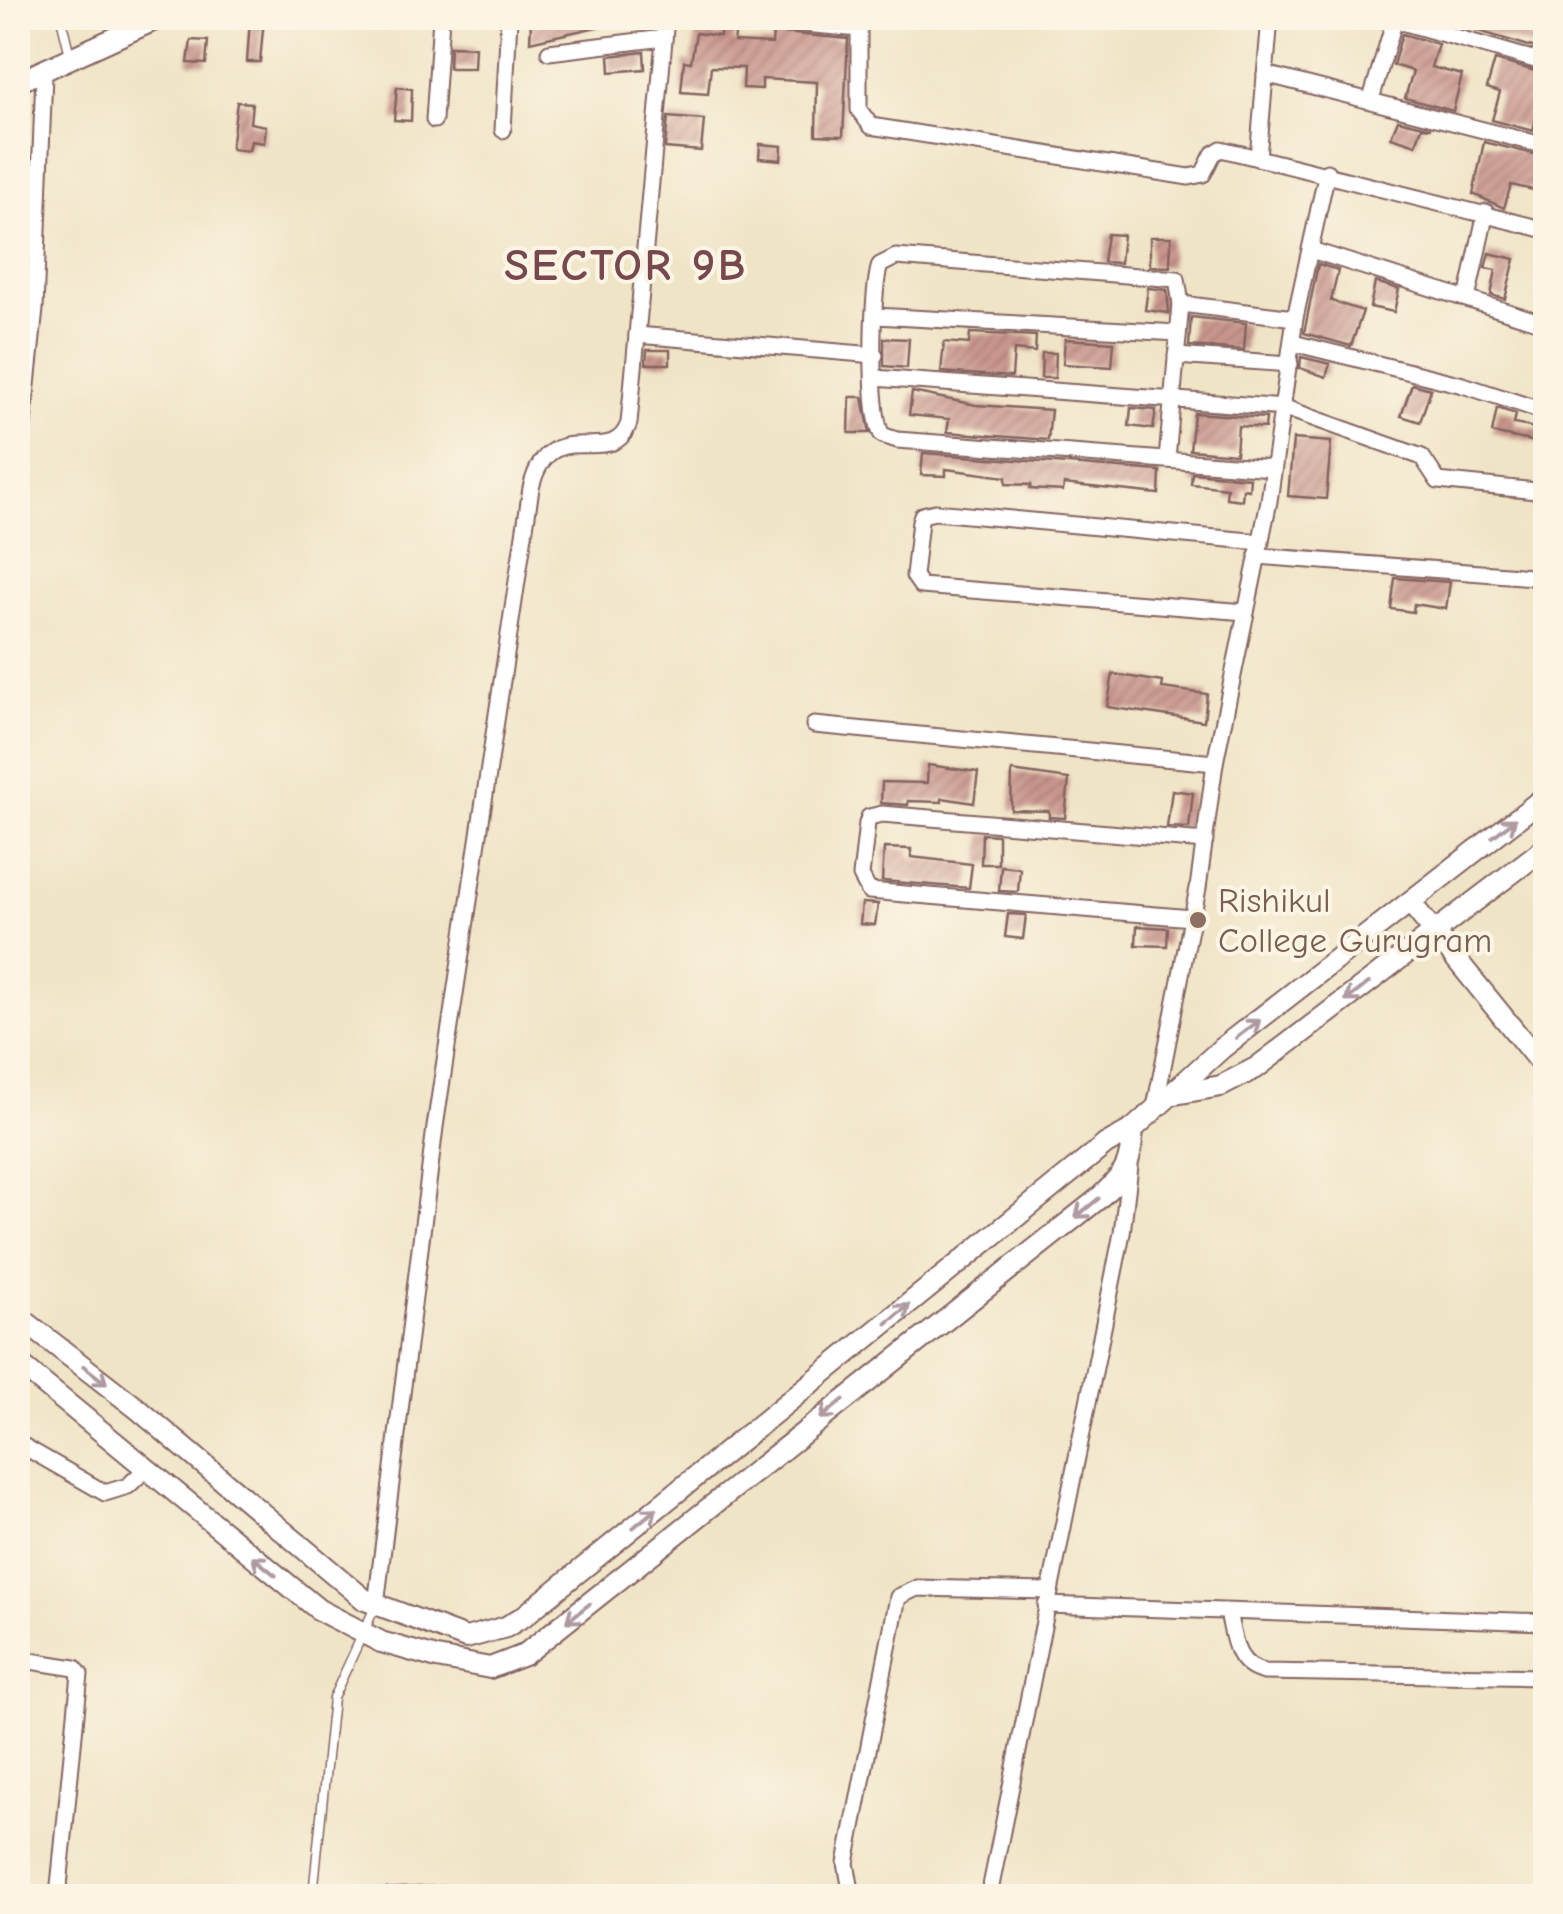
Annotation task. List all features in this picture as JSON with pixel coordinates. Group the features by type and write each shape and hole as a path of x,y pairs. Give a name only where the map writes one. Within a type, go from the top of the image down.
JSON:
{"street":[{"path":"18,82 159,18"},
{"path":"434,120 441,18"},
{"path":"503,130 509,18"},
{"path":"376,1606 435,1128 530,488 541,457 552,450 616,442 625,435 666,18"},
{"path":"737,18 859,29 859,110 872,126 1189,177 1202,174 1216,150 1326,172 1546,230"},
{"path":"1258,158 1270,18"},
{"path":"1371,99 1391,18 1546,63"},
{"path":"549,52 664,38"},
{"path":"18,472 44,73"},
{"path":"1265,74 1546,146"},
{"path":"1155,1107 1192,918 1215,763 1285,408 1295,318 1326,172"},
{"path":"1467,299 1486,212"},
{"path":"1311,250 1546,324"},
{"path":"1166,460 1181,286 1174,277 896,257 886,260 877,273 876,424 890,438 1166,460 1274,468"},
{"path":"1180,304 1295,318"},
{"path":"876,316 1178,333"},
{"path":"637,334 875,354"},
{"path":"1293,343 1462,385 1546,412"},
{"path":"1176,356 1290,364"},
{"path":"874,378 1285,408 1422,456 1438,481 1546,492"},
{"path":"1246,612 920,586 914,576 920,521 922,515 935,512 1546,578"},
{"path":"814,725 1215,763"},
{"path":"18,1316 138,1408 328,1572 376,1606 466,1638 515,1622 1106,1144 1175,1094 1222,1048 1546,796"},
{"path":"1192,918 869,890 860,876 866,822 874,814 882,814 1205,841"},
{"path":"1175,1094 1221,1086 1256,1068 1546,847"},
{"path":"1410,902 1546,1070"},
{"path":"989,1896 1122,1233 1132,1128"},
{"path":"18,1363 307,1601 381,1642 490,1668 524,1655 1098,1199 1122,1177 1130,1162"},
{"path":"18,1443 105,1493 128,1486 146,1469"},
{"path":"852,1896 846,1863 898,1598 917,1588 1228,1612 1546,1622"},
{"path":"1228,1612 1236,1652 1243,1662 1264,1672 1546,1677"},
{"path":"18,1658 75,1668 80,1674 58,1896"}],"lane":[{"path":"61,18 72,60"},
{"path":"376,1606 360,1632 333,1698 314,1885 327,1896 444,1890 465,1896"}],"building":[{"path":"250,18 264,18 260,62 247,62"},
{"path":"613,18 614,23 530,42 531,21"},
{"path":"1478,18 1546,18 1546,51 1475,30"},
{"path":"721,20 736,29 734,42 772,44 773,32 848,39 843,136 816,135 817,82 762,79 762,89 743,88 744,68 711,67 708,94 681,92 684,61 691,62 696,33 720,36"},
{"path":"1402,34 1438,44 1431,67 1462,75 1453,111 1405,98 1413,71 1393,65"},
{"path":"191,40 208,41 206,64 188,63"},
{"path":"450,46 475,47 474,68 449,68"},
{"path":"644,52 645,69 610,72 609,56"},
{"path":"1495,60 1546,74 1546,106 1540,105 1533,131 1492,120 1500,92 1487,88"},
{"path":"397,87 412,89 411,121 394,120"},
{"path":"237,102 252,103 250,123 266,126 264,143 251,141 249,151 231,149"},
{"path":"668,117 704,120 701,151 665,148"},
{"path":"1398,120 1432,128 1422,127 1416,145 1391,137"},
{"path":"1484,142 1546,157 1542,192 1511,185 1504,208 1473,194"},
{"path":"760,144 782,146 781,160 759,158"},
{"path":"1107,234 1123,235 1120,263 1103,262"},
{"path":"1150,237 1171,237 1170,267 1150,266"},
{"path":"1489,253 1515,259 1505,299 1491,295 1496,270 1485,268"},
{"path":"1318,264 1338,270 1331,301 1363,311 1351,346 1304,333"},
{"path":"1375,282 1399,289 1394,312 1370,307"},
{"path":"1148,288 1167,290 1169,313 1145,310"},
{"path":"1191,317 1246,323 1244,350 1189,346"},
{"path":"970,333 1036,336 1035,352 1014,350 1012,377 941,372 944,342 969,344"},
{"path":"884,338 909,339 907,368 884,366"},
{"path":"1065,339 1114,342 1112,367 1063,364"},
{"path":"647,350 670,350 670,364 646,364"},
{"path":"1042,353 1056,353 1055,378 1041,378"},
{"path":"1301,357 1330,364 1326,377 1300,368"},
{"path":"1412,384 1431,389 1420,422 1401,416"},
{"path":"912,392 976,405 1051,410 1048,440 947,432 949,419 909,415"},
{"path":"850,397 863,397 870,433 849,433"},
{"path":"1131,408 1156,410 1153,429 1129,426"},
{"path":"1497,408 1516,414 1514,424 1546,430 1546,444 1492,433"},
{"path":"1194,413 1266,418 1265,428 1238,426 1236,454 1190,450"},
{"path":"1293,439 1331,442 1326,499 1288,496"},
{"path":"923,453 1160,471 1159,494 1064,484 1063,491 1030,489 1031,485 1006,484 1006,477 946,469 946,476 921,475"},
{"path":"1192,473 1250,478 1249,490 1243,489 1242,500 1226,498 1227,488 1191,484"},
{"path":"1395,578 1450,582 1446,609 1414,604 1413,612 1391,609"},
{"path":"1113,674 1163,682 1162,688 1207,694 1204,721 1107,707"},
{"path":"928,765 978,772 974,803 942,798 942,802 908,801 908,805 881,803 882,782 927,783"},
{"path":"1012,771 1069,779 1065,818 1049,817 1049,811 1011,810"},
{"path":"1172,790 1193,793 1189,828 1167,827"},
{"path":"982,834 998,835 998,864 981,864"},
{"path":"884,848 911,849 911,857 972,864 969,888 882,881"},
{"path":"1001,866 1020,868 1018,892 999,891"},
{"path":"862,903 878,904 875,925 860,924"},
{"path":"1008,914 1026,915 1023,939 1005,937"},
{"path":"1137,926 1168,928 1167,946 1136,945"}],"place":[{"name":"Rishikul College Gurugram","path":"1198,920"}],"district":[{"name":"SECTOR 9B","path":"626,264"}]}
